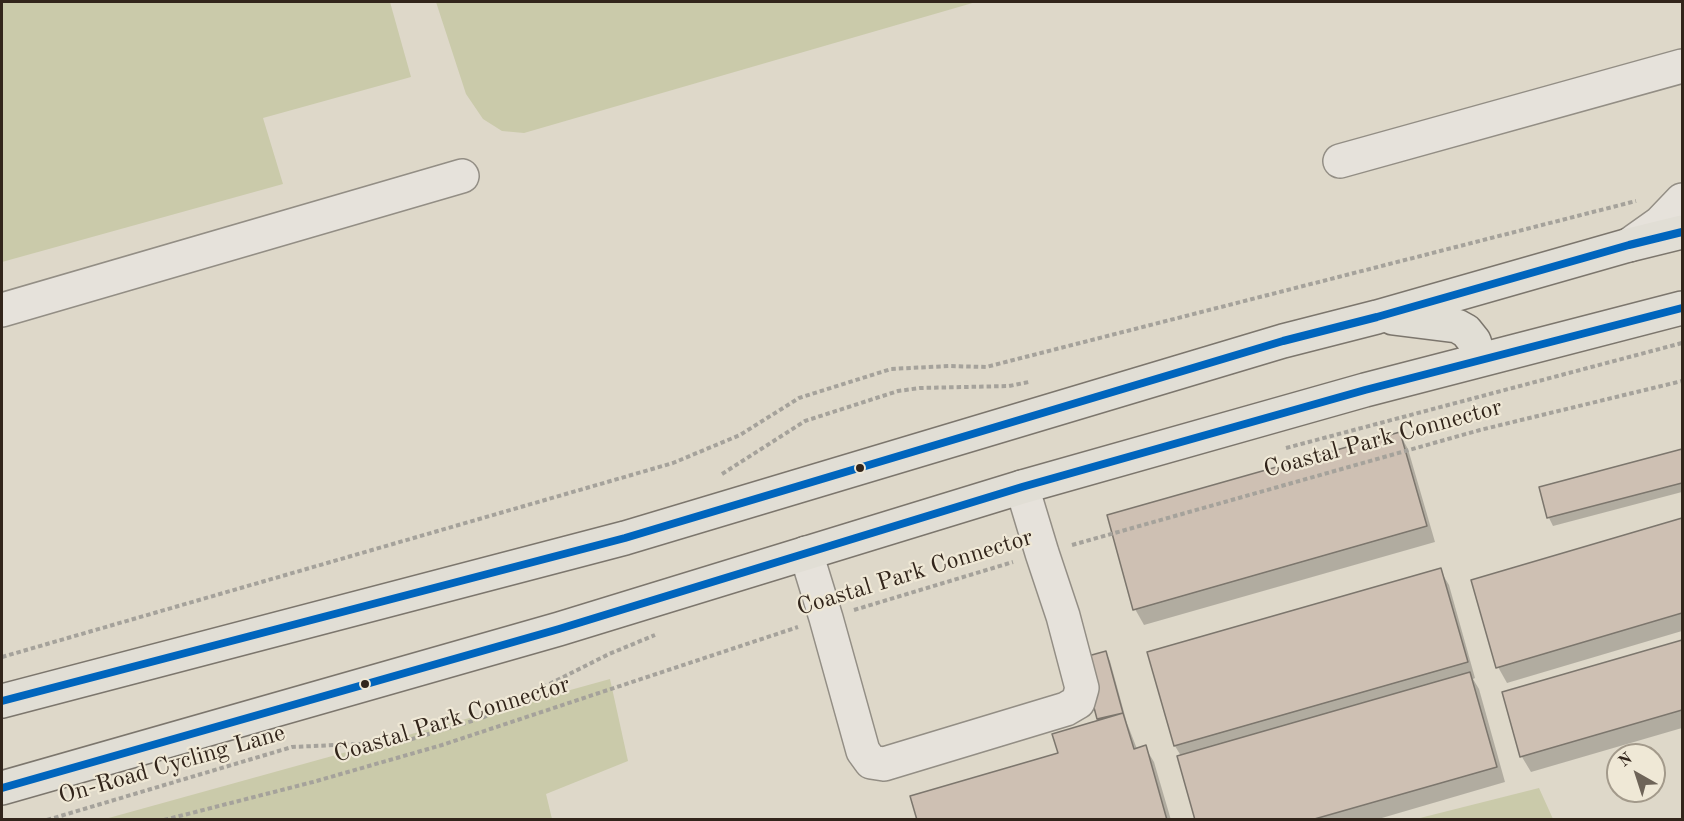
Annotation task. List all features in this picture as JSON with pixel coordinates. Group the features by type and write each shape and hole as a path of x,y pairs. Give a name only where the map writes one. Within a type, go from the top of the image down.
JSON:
{"main road":[{"path":"2,701 625,538 1283,340 1683,232"},
{"path":"2,788 537,635 1022,487 1365,390 1683,308"},
{"path":"1377,316 1457,326 1466,331 1474,340 1477,350 1472,362"}],"street":[{"path":"1340,160 1683,66"},
{"path":"2,310 462,176"},
{"path":"1629,245 1660,223 1683,200"},
{"path":"806,553 863,751 871,762 884,764 895,761 1065,709 1078,702 1082,688 1063,616 1022,487"}],"path":[{"path":"2,657 673,463 740,435 800,398 891,369 986,367 1638,200"},
{"path":"1280,449 1683,343"},
{"name":"Coastal Park Connector","path":"164,819 313,782 442,745 826,618 1042,553 1480,430 1683,381"},
{"name":"On-Road Cycling Lane","path":"47,819 292,747 402,742 482,718 609,654 662,631"}],"green space":[{"path":"2,2 390,2 411,77 263,118 283,184 2,262"},
{"path":"436,2 976,2 524,133 502,131 483,119 466,94"},
{"path":"610,679 628,761 546,794 552,819 105,819"},
{"path":"1539,788 1553,819 1416,819"}],"building":[{"path":"1400,432 1427,526 1133,610 1107,515"},
{"path":"1682,449 1682,483 1547,518 1539,487"},
{"path":"1682,518 1682,613 1496,668 1471,580"},
{"path":"1441,568 1468,662 1174,746 1147,652"},
{"path":"1682,640 1682,710 1520,757 1502,692"},
{"path":"1106,651 1123,713 1097,719 1081,658"},
{"path":"1470,672 1497,767 1311,820 1195,820 1177,756"},
{"path":"1123,713 1134,749 1146,745 1167,820 917,820 910,796 1058,753 1052,734"}],"transit line":[{"path":"2,701 625,538 1283,341 1682,232"},
{"path":"2,788 559,629 1022,487 1365,390 1682,308"}]}
